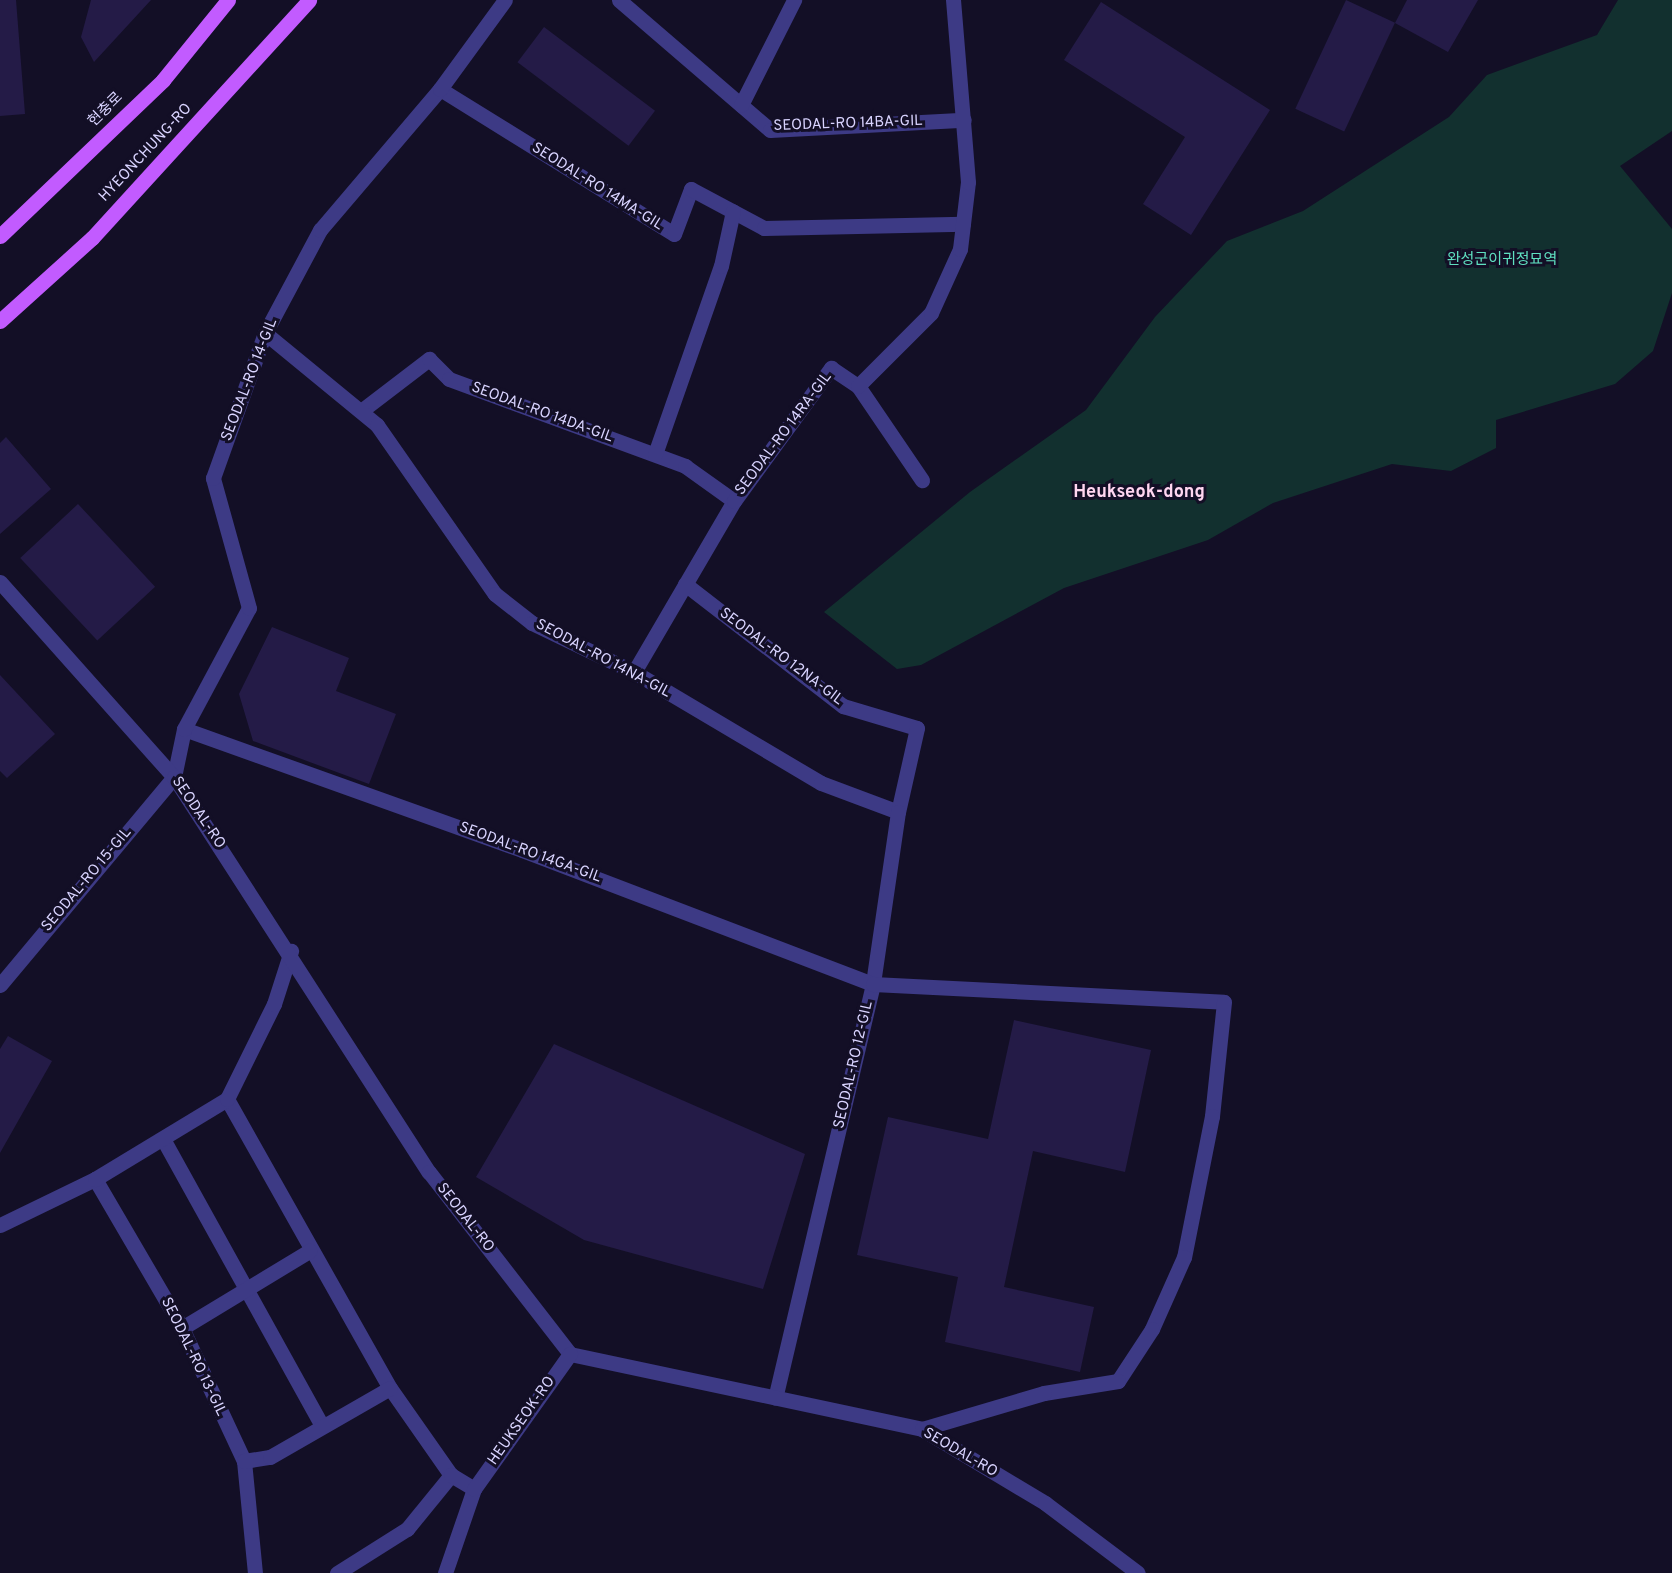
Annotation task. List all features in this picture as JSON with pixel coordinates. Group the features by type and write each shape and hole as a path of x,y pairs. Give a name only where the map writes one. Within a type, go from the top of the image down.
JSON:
{"main road":[{"name":"현충로","path":"0,236 163,80 228,0"},
{"name":"HYEONCHUNG-RO","path":"0,321 92,238 309,0"}],"street":[{"name":"SEODAL-RO 14-GIL","path":"174,777 184,729 249,608 213,478 266,333 320,231 440,89 505,0"},
{"name":"SEODAL-RO 14BA-GIL","path":"619,0 770,130 964,120"},
{"path":"741,105 794,0"},
{"path":"922,480 858,386 931,313 960,249 968,182 953,0"},
{"name":"SEODAL-RO 14MA-GIL","path":"440,89 674,234 691,189 764,228 963,224"},
{"path":"655,454 721,266 732,211"},
{"name":"SEODAL-RO 14NA-GIL","path":"266,333 361,411 408,463 495,594 532,623 634,672 821,783 898,812"},
{"name":"SEODAL-RO 14DA-GIL","path":"361,411 429,359 449,380 685,466 734,501"},
{"name":"SEODAL-RO 14RA-GIL","path":"634,672 734,501 831,368 858,386"},
{"name":"SEODAL-RO","path":"0,582 174,777 291,951 429,1172 570,1354 922,1430 1045,1503 1137,1573"},
{"name":"SEODAL-RO 12NA-GIL","path":"685,585 843,706 917,728"},
{"name":"SEODAL-RO 12-GIL","path":"776,1398 873,984 898,812 917,728"},
{"name":"SEODAL-RO 14GA-GIL","path":"184,729 522,850 873,984 1224,1002 1212,1116 1184,1257 1152,1329 1118,1381 1020,1399 922,1430"},
{"name":"SEODAL-RO 15-GIL","path":"0,985 174,777"},
{"path":"0,1225 95,1179 226,1099 274,1004 291,951"},
{"path":"226,1099 309,1251 390,1388 451,1475 474,1489"},
{"path":"163,1139 248,1287 322,1426"},
{"name":"SEODAL-RO 13-GIL","path":"95,1179 182,1328 244,1461 255,1573"},
{"path":"182,1328 309,1251"},
{"name":"HEUKSEOK-RO","path":"445,1573 474,1489 570,1354"},
{"path":"244,1461 270,1457 390,1388"},
{"path":"337,1573 407,1528 451,1475"}],"green space":[{"name":"완성군이귀정묘역","path":"1618,0 1672,0 1672,131 1620,166 1672,229 1672,293 1653,351 1615,384 1496,420 1496,448 1451,471 1392,464 1273,503 1208,540 1064,588 921,665 897,669 824,612 970,492 1086,410 1155,317 1227,241 1303,211 1449,117 1487,75 1597,35"}],"building":[{"path":"0,0 16,0 25,114 0,116"},
{"path":"91,0 151,0 94,62 81,37"},
{"path":"1346,0 1395,23 1344,132 1295,109"},
{"path":"1407,0 1478,0 1448,52 1395,23"},
{"path":"1101,2 1270,110 1191,235 1143,204 1185,137 1064,60"},
{"path":"544,27 655,111 629,146 518,62"},
{"path":"6,437 51,489 0,534 0,443"},
{"path":"78,504 155,587 97,641 20,558"},
{"path":"272,627 349,658 336,691 396,714 369,784 253,741 239,694"},
{"path":"0,675 55,734 7,778 0,771"},
{"path":"1014,1020 1151,1050 1125,1172 1033,1151 1004,1287 1094,1307 1080,1372 945,1342 958,1277 857,1255 888,1117 988,1139"},
{"path":"8,1036 52,1061 0,1153 0,1049"},
{"path":"554,1044 805,1154 763,1289 584,1240 476,1177"}],"district":[{"name":"Heukseok-dong","path":"1139,493"}]}
